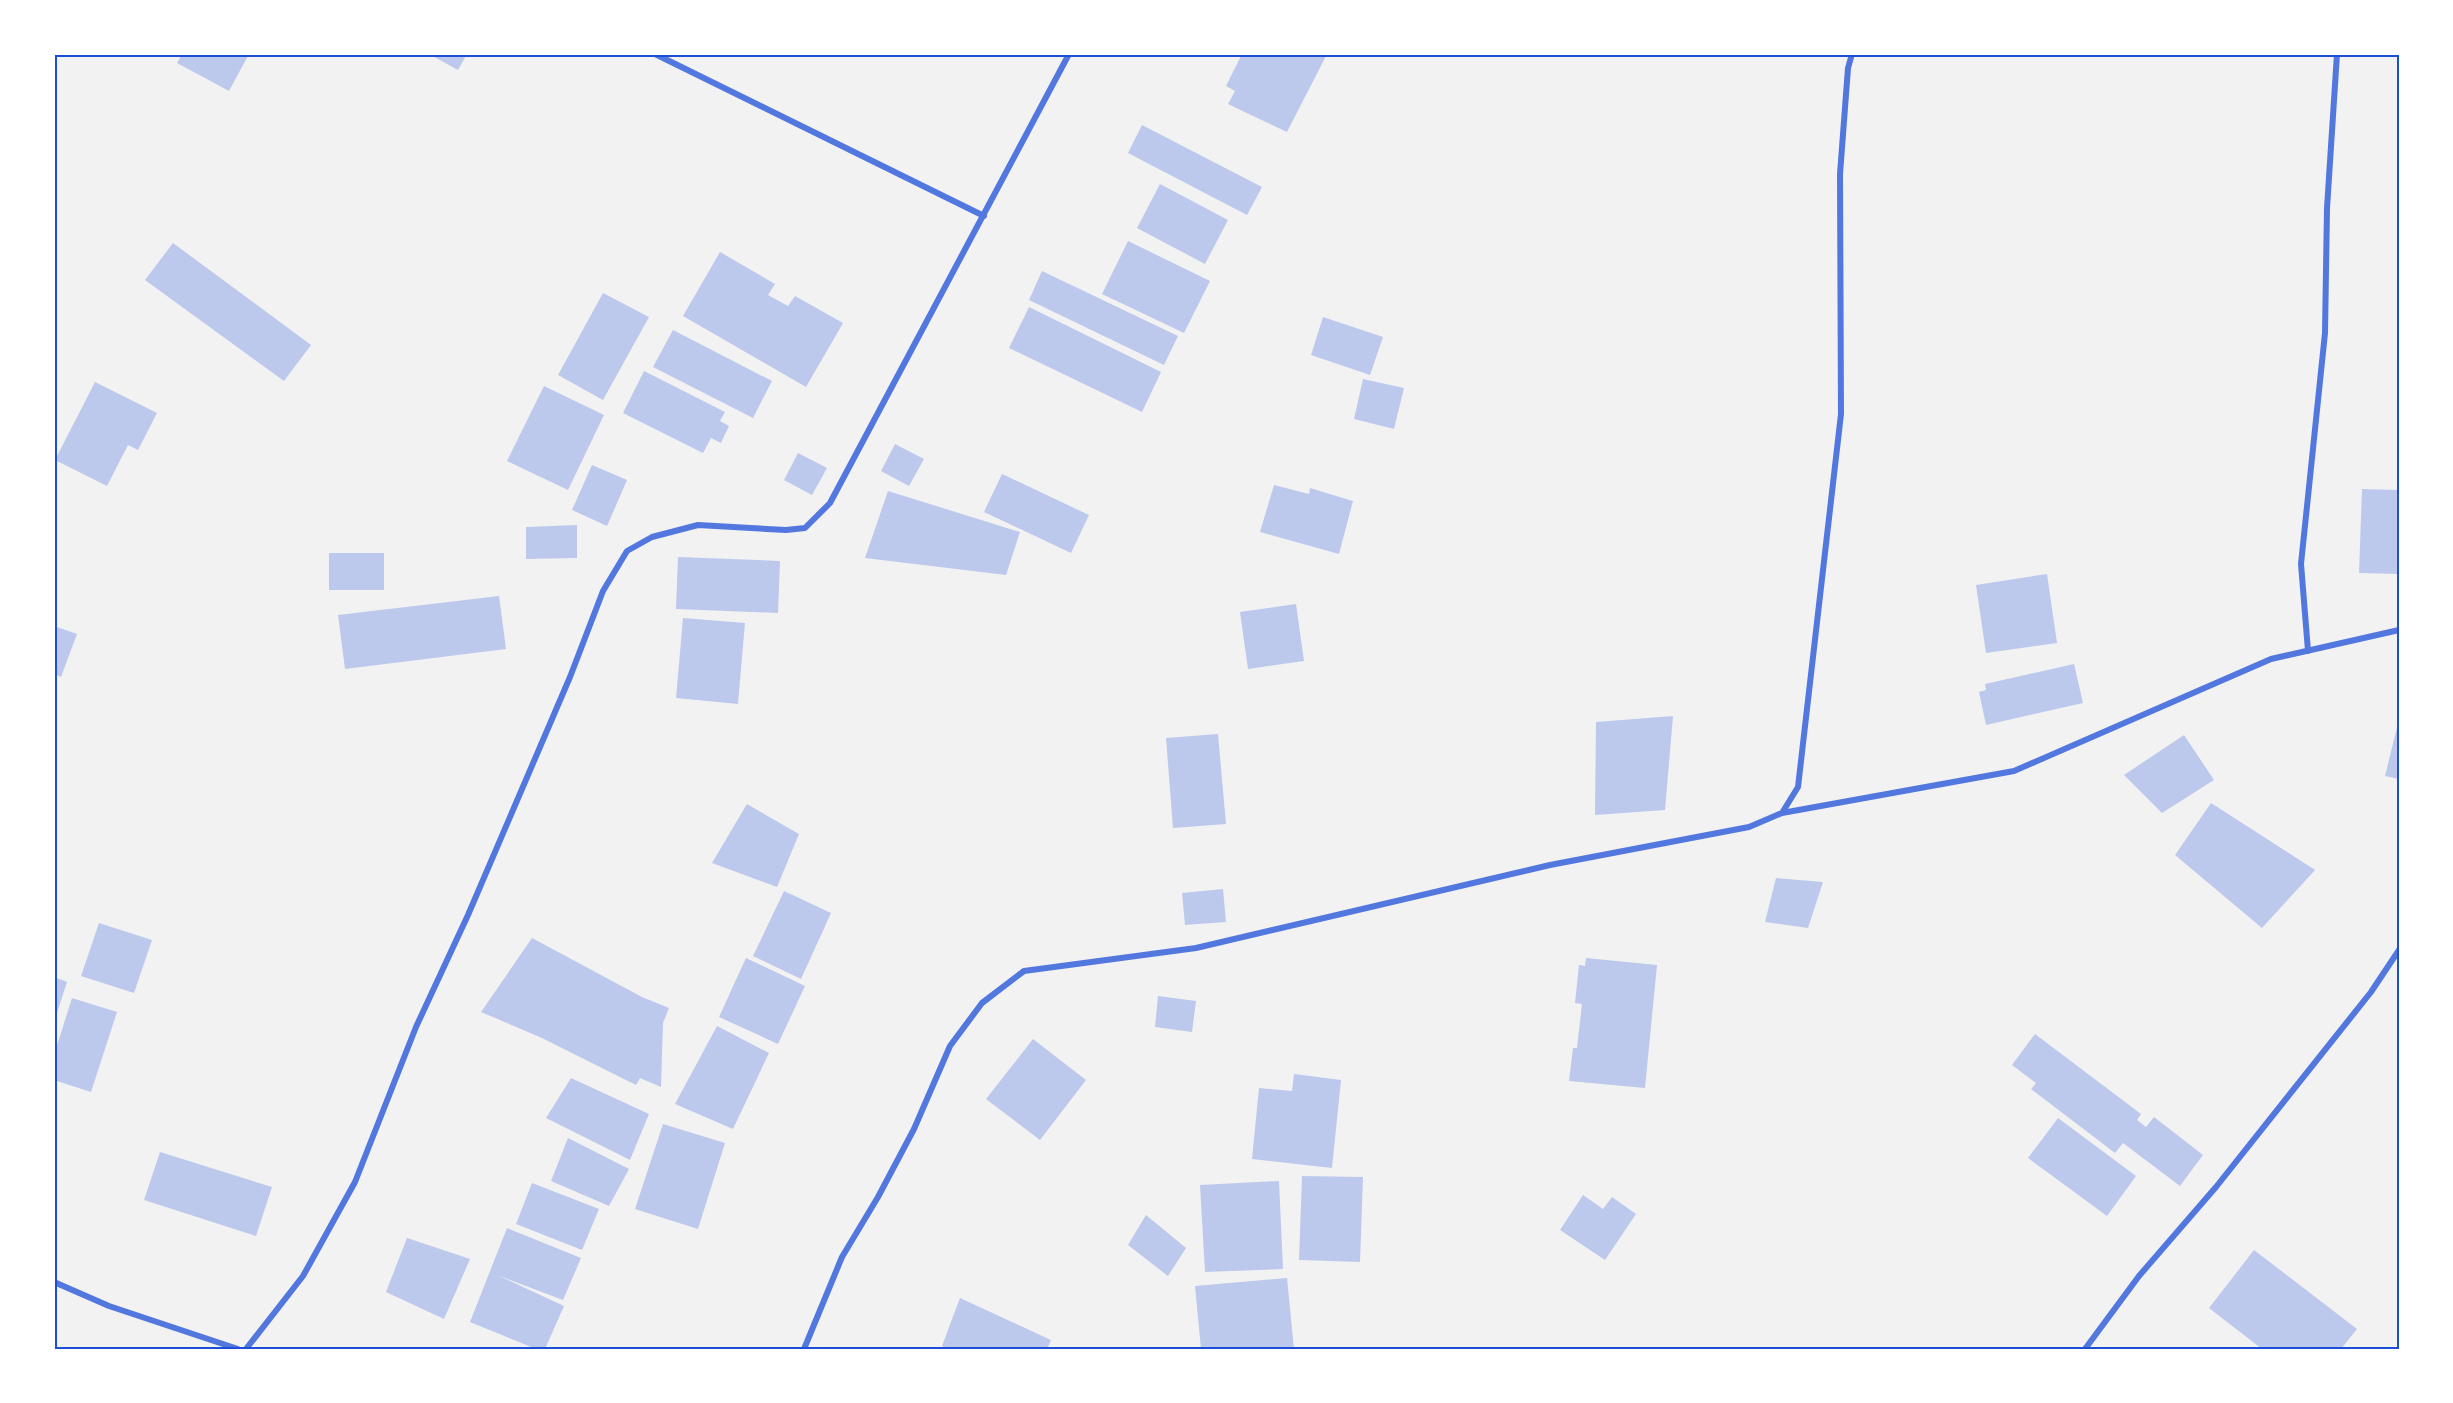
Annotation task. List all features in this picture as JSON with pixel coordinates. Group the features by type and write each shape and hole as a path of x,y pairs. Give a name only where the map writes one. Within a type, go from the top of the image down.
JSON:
{"street":[{"path":"655,54 984,216"},
{"path":"246,1349 303,1276 355,1182 416,1027 468,915 570,677 603,591 627,551 652,537 698,525 786,530 805,528 830,503 1069,54"},
{"path":"1782,813 1798,787 1841,414 1840,174 1848,68 1852,54"},
{"path":"2308,651 2301,564 2325,333 2327,208 2337,54"},
{"path":"804,1349 842,1257 878,1197 914,1129 950,1046 982,1003 1024,970 1196,948 1550,865 1749,827 1782,813 2014,771 2271,659 2399,630"},
{"path":"2085,1349 2139,1276 2216,1187 2371,992 2399,950"},
{"path":"54,1282 110,1306 238,1349"}],"building":[{"path":"182,54 249,54 229,91 177,63"},
{"path":"429,54 467,54 458,70"},
{"path":"1242,54 1327,54 1287,132 1228,104 1235,91 1226,86"},
{"path":"1142,125 1262,187 1247,215 1128,153"},
{"path":"1160,184 1228,220 1205,264 1137,228"},
{"path":"1128,241 1210,281 1184,333 1102,294"},
{"path":"173,243 311,345 284,381 145,280"},
{"path":"720,252 775,284 768,295 788,306 795,296 843,323 806,387 683,316"},
{"path":"1042,271 1178,336 1164,365 1029,300"},
{"path":"603,293 649,317 603,400 558,375"},
{"path":"1029,307 1161,372 1142,412 1009,348"},
{"path":"1323,317 1383,337 1370,375 1311,355"},
{"path":"673,330 772,381 753,418 653,367"},
{"path":"644,371 725,412 720,421 729,426 721,443 711,438 703,453 623,413"},
{"path":"1363,379 1404,388 1394,429 1354,419"},
{"path":"95,382 157,413 138,450 128,445 107,486 55,460"},
{"path":"544,386 604,415 568,490 507,461"},
{"path":"895,444 924,459 909,486 881,471"},
{"path":"798,453 827,468 812,495 784,480"},
{"path":"592,465 627,480 607,526 572,510"},
{"path":"1002,474 1089,515 1071,553 984,512"},
{"path":"1274,485 1309,494 1310,488 1353,501 1339,554 1260,532"},
{"path":"2362,489 2399,490 2399,574 2359,573"},
{"path":"888,491 1020,532 1006,575 865,558"},
{"path":"577,525 577,558 526,559 526,527"},
{"path":"329,553 384,553 384,590 329,590"},
{"path":"678,557 780,561 778,613 676,609"},
{"path":"2047,574 2057,643 1986,653 1976,585"},
{"path":"499,596 506,649 345,669 338,615"},
{"path":"1296,604 1304,661 1248,669 1240,612"},
{"path":"683,618 745,623 738,704 676,698"},
{"path":"54,626 77,634 61,677 54,674"},
{"path":"2074,664 2083,703 1986,725 1979,692 1986,690 1985,684"},
{"path":"1673,716 1665,810 1595,815 1596,722"},
{"path":"2399,723 2399,779 2385,776"},
{"path":"1218,734 1226,824 1173,828 1166,738"},
{"path":"2184,735 2214,780 2162,813 2124,775"},
{"path":"2211,803 2315,870 2262,928 2175,855"},
{"path":"747,804 799,834 777,887 712,863"},
{"path":"1776,878 1823,882 1808,928 1765,922"},
{"path":"1223,889 1226,922 1185,925 1182,893"},
{"path":"784,891 831,913 801,979 753,956"},
{"path":"99,923 152,940 134,993 81,976"},
{"path":"532,938 642,997 669,1008 663,1023 661,1087 640,1078 636,1085 542,1038 481,1012"},
{"path":"746,958 805,986 778,1044 719,1017"},
{"path":"1586,958 1657,965 1645,1088 1569,1081 1573,1048 1577,1048 1582,1004 1575,1003 1579,965 1585,966"},
{"path":"54,977 67,982 54,1022"},
{"path":"1158,996 1196,1001 1192,1032 1155,1027"},
{"path":"72,998 117,1012 91,1092 54,1080 54,1055"},
{"path":"717,1026 769,1053 733,1129 675,1104"},
{"path":"2035,1034 2141,1114 2137,1120 2146,1127 2154,1117 2203,1155 2180,1186 2123,1143 2115,1153 2031,1089 2036,1083 2012,1065"},
{"path":"1033,1039 1086,1080 1040,1140 986,1099"},
{"path":"1294,1074 1341,1080 1332,1168 1252,1159 1259,1088 1292,1091"},
{"path":"571,1078 649,1114 630,1160 546,1118"},
{"path":"2058,1118 2136,1176 2107,1216 2028,1158"},
{"path":"663,1124 725,1143 698,1229 635,1209"},
{"path":"568,1138 629,1169 609,1206 551,1181"},
{"path":"160,1152 272,1187 256,1236 144,1200"},
{"path":"1302,1176 1363,1177 1360,1262 1299,1260"},
{"path":"1279,1181 1283,1269 1205,1272 1200,1185"},
{"path":"532,1183 599,1209 582,1250 516,1224"},
{"path":"1583,1195 1603,1209 1612,1197 1636,1214 1605,1260 1560,1230"},
{"path":"1146,1215 1186,1248 1168,1276 1128,1245"},
{"path":"507,1228 581,1258 563,1300 497,1275 564,1306 545,1349 536,1349 470,1322"},
{"path":"407,1238 470,1259 444,1319 386,1292"},
{"path":"2254,1250 2357,1329 2341,1349 2262,1349 2209,1308"},
{"path":"1287,1278 1294,1349 1201,1349 1195,1286"},
{"path":"960,1298 1051,1340 1047,1349 948,1349 942,1346"}]}
